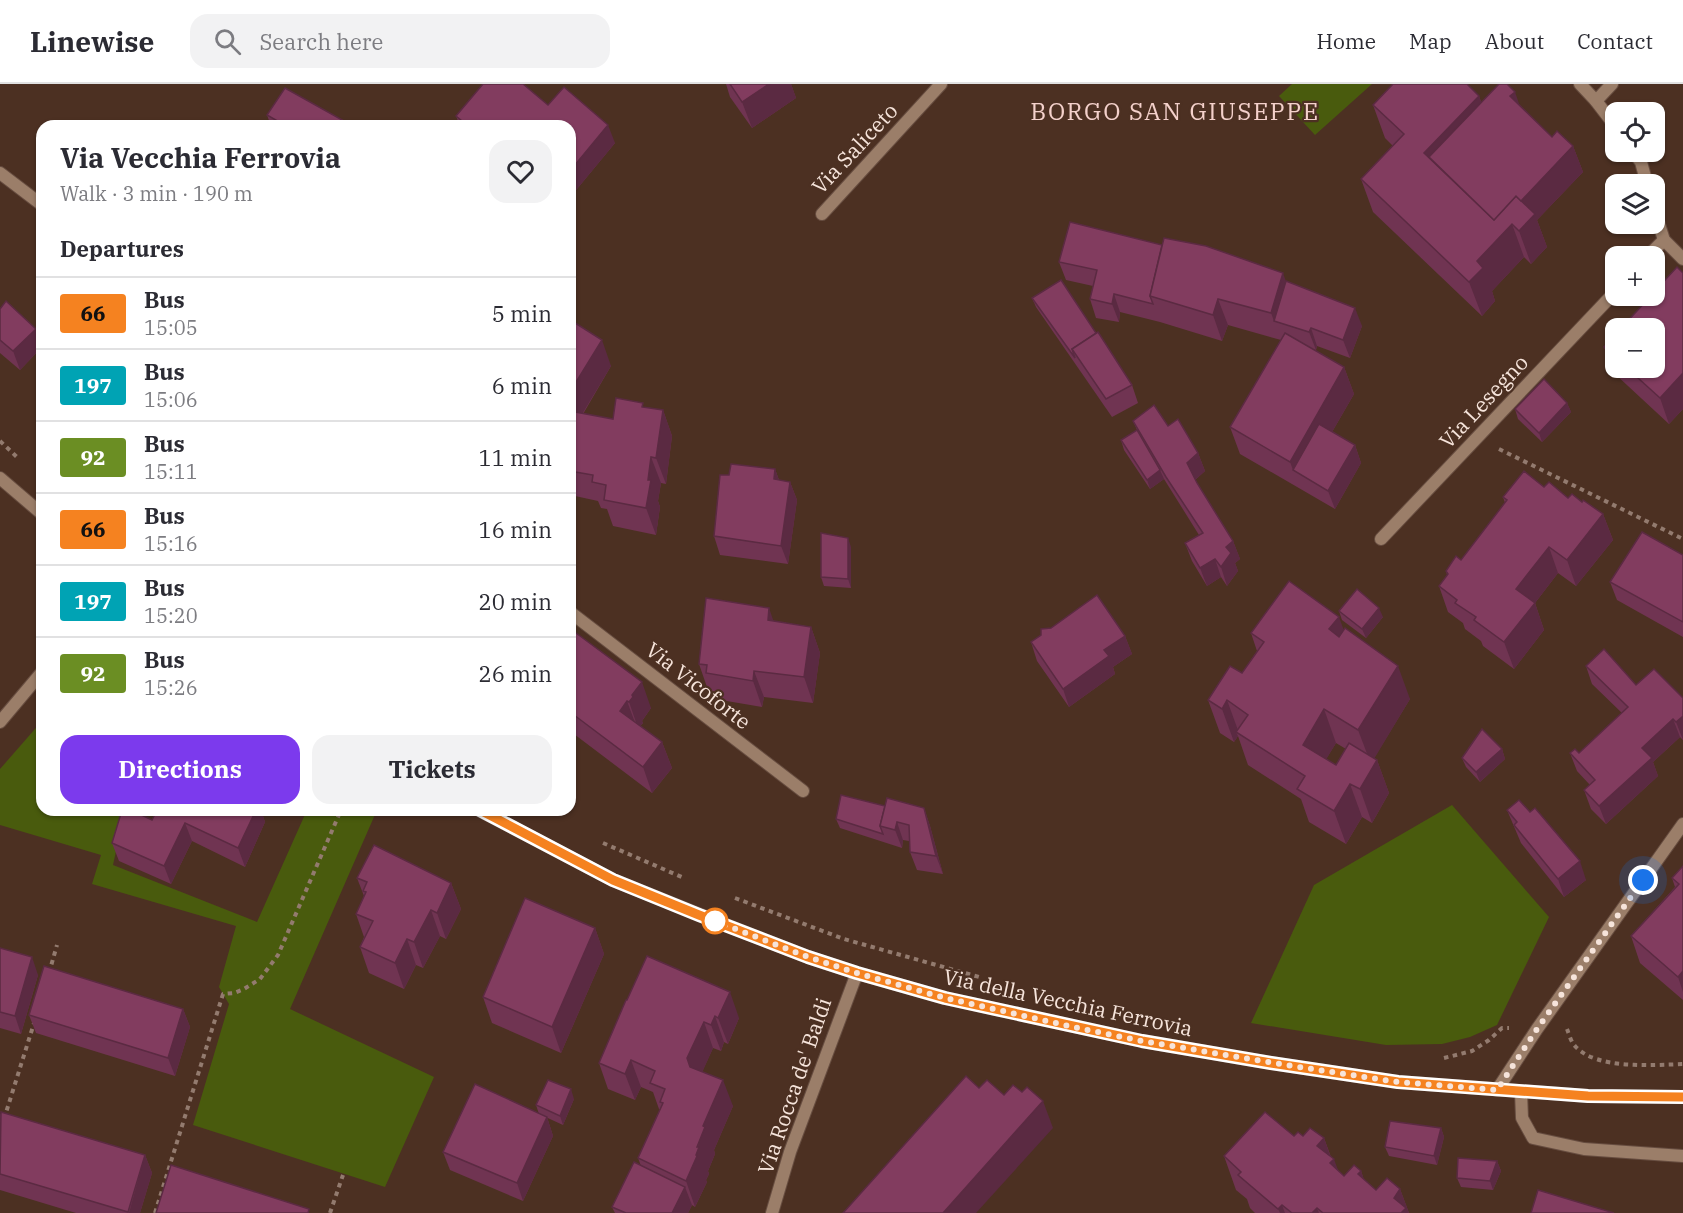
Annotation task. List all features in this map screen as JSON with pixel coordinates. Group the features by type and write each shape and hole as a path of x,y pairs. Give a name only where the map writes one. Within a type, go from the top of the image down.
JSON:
{"street":[{"name":"Via Saliceto","path":"822,214 941,84"},
{"path":"1580,84 1605,113"},
{"path":"1596,101 1612,84"},
{"path":"0,173 36,200"},
{"path":"1662,234 1664,240 1683,259"},
{"path":"1658,246 1664,240"},
{"name":"Via Lesegno","path":"1381,539 1605,303"},
{"path":"0,478 36,509"},
{"name":"Via Vicoforte","path":"576,617 803,791"},
{"path":"0,722 36,679"},
{"name":"Via della Vecchia Ferrovia","path":"491,816 613,880 732,928 808,957 945,998 1142,1041 1398,1082 1588,1096 1683,1097"},
{"path":"1497,1090 1537,1029 1683,824"},
{"name":"Via Rocca de' Baldi","path":"772,1213 790,1152 857,973"},
{"path":"1521,1092 1522,1118 1533,1138 1584,1149 1683,1156"}],"path":[{"path":"1476,438 1683,539"},
{"path":"155,1213 222,994 234,993 260,979 278,955 337,816"},
{"path":"593,839 686,879"},
{"path":"729,896 844,939 988,979"},
{"path":"47,978 57,945"},
{"path":"3,1122 37,1011"},
{"path":"1442,1059 1472,1051 1502,1028"},
{"path":"1567,1029 1574,1045 1588,1056 1613,1063 1683,1064"},
{"path":"330,1213 343,1175"}],"green space":[{"path":"1292,84 1372,84 1315,135 1279,96"},
{"path":"36,728 36,816 124,816 113,865 257,922 304,816 374,816 290,1009 434,1077 385,1187 193,1125 229,1004 219,987 236,926 92,884 101,855 0,825 0,769"},
{"path":"1452,805 1549,917 1497,1025 1470,1037 1442,1044 1386,1045 1251,1023 1314,885"}],"building":[{"path":"483,84 523,84 548,105 564,87 608,125 576,164 576,120 461,120 456,116"},
{"path":"730,84 769,84 742,102"},
{"path":"1393,84 1467,84 1479,96 1424,153 1494,220 1516,196 1535,214 1519,231 1512,224 1477,261 1483,268 1469,282 1361,179 1404,134 1373,105"},
{"path":"1499,84 1507,84 1515,92 1510,96 1552,137 1557,131 1573,146 1521,201 1516,196 1494,220 1429,157"},
{"path":"285,88 342,120 276,120 267,115"},
{"path":"1070,222 1162,245 1150,296 1153,304 1114,294 1112,304 1090,299 1097,270 1059,262"},
{"path":"1164,238 1206,246 1283,273 1271,313 1218,299 1213,315 1150,296"},
{"path":"1677,267 1683,273 1683,373 1660,398 1638,378 1665,378 1665,318 1630,318 1642,306 1665,306 1665,280"},
{"path":"1061,280 1096,333 1072,349 1075,358 1032,298"},
{"path":"1286,281 1355,308 1343,340 1311,328 1309,332 1274,321"},
{"path":"6,301 36,329 13,351 0,340 0,309"},
{"path":"576,324 602,340 576,382"},
{"path":"1098,332 1132,385 1106,399 1072,349"},
{"path":"1285,333 1344,367 1290,462 1230,427"},
{"path":"1544,379 1567,403 1539,433 1515,409"},
{"path":"616,398 643,403 642,407 663,410 656,458 651,457 648,480 651,480 646,508 604,500 606,485 592,482 593,475 576,472 576,412 613,419"},
{"path":"1154,405 1168,426 1178,419 1198,453 1187,463 1233,541 1226,547 1231,553 1221,567 1215,559 1200,568 1185,543 1203,533 1133,421"},
{"path":"1319,424 1355,445 1328,491 1293,470"},
{"path":"1137,430 1160,470 1147,480 1121,440"},
{"path":"731,464 775,469 774,479 790,482 781,546 714,536 720,475 729,475"},
{"path":"1524,471 1544,487 1549,482 1568,498 1572,494 1603,514 1567,560 1549,547 1516,589 1535,603 1504,642 1474,620 1476,617 1455,603 1457,600 1439,586 1448,574 1446,571 1456,556 1461,560 1507,500 1503,497"},
{"path":"1642,532 1683,555 1683,622 1610,582"},
{"path":"821,533 848,538 848,579 821,577"},
{"path":"1289,581 1339,617 1329,629 1339,637 1345,628 1398,666 1358,730 1324,709 1303,745 1336,765 1349,743 1377,760 1360,789 1350,784 1334,811 1297,789 1305,776 1236,732 1248,715 1227,700 1222,709 1208,700 1230,666 1242,673 1264,642 1251,633"},
{"path":"1357,589 1379,608 1362,629 1339,611"},
{"path":"1097,595 1125,636 1104,650 1109,656 1063,689 1031,642 1041,635 1041,629 1051,628"},
{"path":"706,598 769,608 768,620 811,627 804,677 754,671 753,681 706,673 707,665 699,664"},
{"path":"576,633 642,682 632,695 633,697 620,711 662,742 643,767 576,717"},
{"path":"1604,649 1636,685 1654,669 1683,698 1683,718 1676,722 1673,719 1642,748 1652,758 1599,806 1584,790 1595,780 1570,753 1575,749 1579,753 1628,707 1586,666"},
{"path":"1482,729 1502,749 1476,772 1462,758"},
{"path":"841,795 885,806 880,826 883,834 836,819"},
{"path":"887,798 924,808 936,856 910,852 909,825 897,822 895,830 880,826"},
{"path":"1519,800 1530,812 1535,808 1580,861 1558,879 1514,825 1517,822 1507,810"},
{"path":"120,816 144,816 152,820 154,816 253,816 238,848 185,823 164,866 112,843"},
{"path":"374,845 451,883 437,913 431,910 414,942 407,939 395,963 360,947 373,921 356,914 366,892 363,891 367,882 357,878"},
{"path":"1683,866 1683,971 1678,977 1631,936 1679,884 1672,878"},
{"path":"525,898 595,928 552,1027 483,997"},
{"path":"0,948 32,957 15,1016 0,1012"},
{"path":"647,956 730,992 718,1018 715,1016 711,1025 704,1022 687,1058 690,1067 723,1080 703,1126 705,1127 697,1147 699,1147 697,1156 686,1181 638,1158 663,1103 660,1102 665,1089 650,1083 655,1071 631,1060 625,1074 599,1063"},
{"path":"44,966 183,1009 168,1058 29,1015"},
{"path":"966,1076 979,1088 987,1080 1004,1095 1013,1085 1022,1092 1027,1087 1043,1101 943,1213 843,1213"},
{"path":"548,1080 571,1089 560,1116 536,1105"},
{"path":"475,1084 547,1117 517,1183 443,1152"},
{"path":"1,1112 145,1155 128,1212 0,1174"},
{"path":"1265,1112 1294,1136 1298,1132 1303,1136 1310,1128 1324,1138 1317,1146 1334,1159 1330,1163 1344,1176 1354,1165 1361,1171 1358,1174 1376,1190 1387,1178 1400,1189 1394,1198 1406,1208 1401,1213 1323,1213 1317,1208 1312,1213 1292,1213 1282,1205 1278,1209 1238,1175 1241,1172 1224,1156"},
{"path":"1390,1121 1441,1128 1434,1156 1385,1147"},
{"path":"1458,1158 1497,1161 1490,1181 1457,1178"},
{"path":"634,1162 685,1187 672,1213 626,1213 612,1207"},
{"path":"171,1165 309,1209 308,1213 156,1213"},
{"path":"1538,1190 1614,1213 1531,1213"}],"bus line":[{"name":"66","path":"491,816 613,880 699,915 808,957 945,998 1142,1041 1398,1082 1588,1096 1683,1097"}],"district":[{"name":"BORGO SAN GIUSEPPE","path":"1175,112"}],"route":[{"path":"715,921 808,957 857,973 945,998 1078,1028 1249,1060 1398,1082 1497,1090 1537,1029 1643,880"}]}
